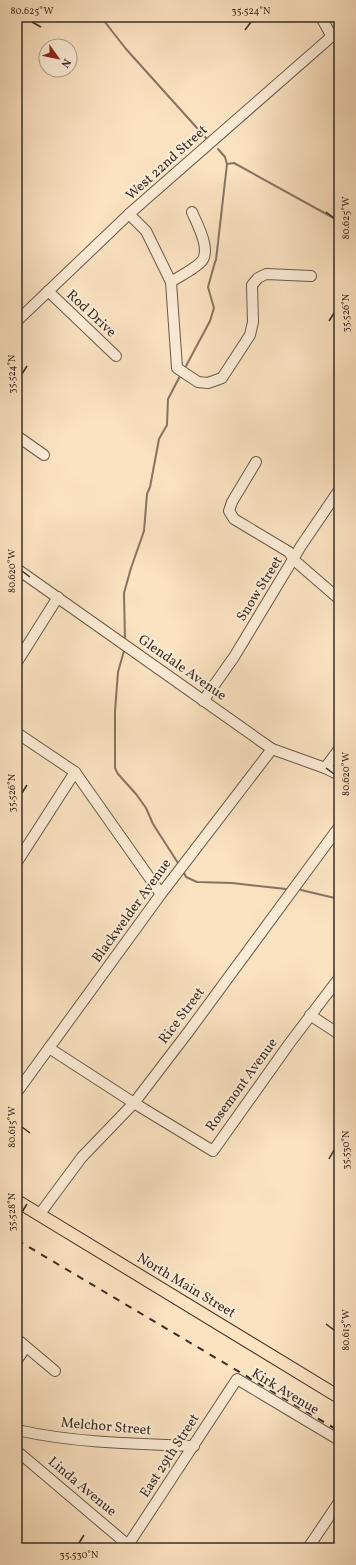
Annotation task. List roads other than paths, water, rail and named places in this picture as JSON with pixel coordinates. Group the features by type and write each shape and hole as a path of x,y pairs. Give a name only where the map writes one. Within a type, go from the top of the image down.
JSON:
{"main road":[{"name":"North Main Street","path":"17,1201 339,1397"}],"street":[{"path":"321,17 336,33"},
{"name":"West 22nd Street","path":"17,321 129,214 336,33"},
{"path":"171,282 201,263 205,255 204,244 192,212"},
{"path":"129,214 146,231 171,282 177,368 198,382 208,383 222,378 250,335 253,322 252,285 258,278 266,274 311,276"},
{"name":"Rod Drive","path":"48,291 116,356"},
{"path":"17,436 44,455"},
{"path":"256,462 232,502 229,512 234,519 289,552 294,560 339,599"},
{"name":"Snow Street","path":"203,701 234,657 294,560 301,546 339,490"},
{"name":"Glendale Avenue","path":"17,569 272,749 325,768 339,775"},
{"path":"17,662 58,597"},
{"path":"17,733 75,772 161,894"},
{"name":"Blackwelder Avenue","path":"17,1092 161,894 272,749"},
{"path":"325,768 339,749"},
{"path":"17,861 75,772"},
{"name":"Rice Street","path":"39,1214 82,1157 134,1103 189,1031 339,827"},
{"name":"Rosemont Avenue","path":"49,1048 134,1103 213,1151 310,1015 339,978"},
{"path":"310,1015 339,1034"},
{"path":"17,1339 55,1371"},
{"path":"17,1360 26,1347"},
{"name":"Kirk Avenue","path":"237,1379 339,1440"},
{"name":"East 29th Street","path":"127,1546 237,1379"},
{"name":"Melchor Street","path":"17,1430 98,1442 194,1446"},
{"name":"Linda Avenue","path":"17,1451 127,1546"},
{"path":"308,1548 339,1502"}],"waterway":[{"path":"101,17 126,49 206,138"},
{"path":"186,366 210,321 214,308 208,287 216,260 227,164 225,157 218,149"},
{"path":"227,164 234,163 339,221"},
{"path":"125,641 124,593 144,531 147,494 150,487 159,439 167,425 168,399 180,376"},
{"path":"124,651 118,672 115,711 115,768 118,774 146,808 153,824 178,863"},
{"path":"184,873 186,877 197,882 232,883 286,889"},
{"path":"301,890 339,899"}],"railway":[{"path":"17,1240 339,1431"}]}
